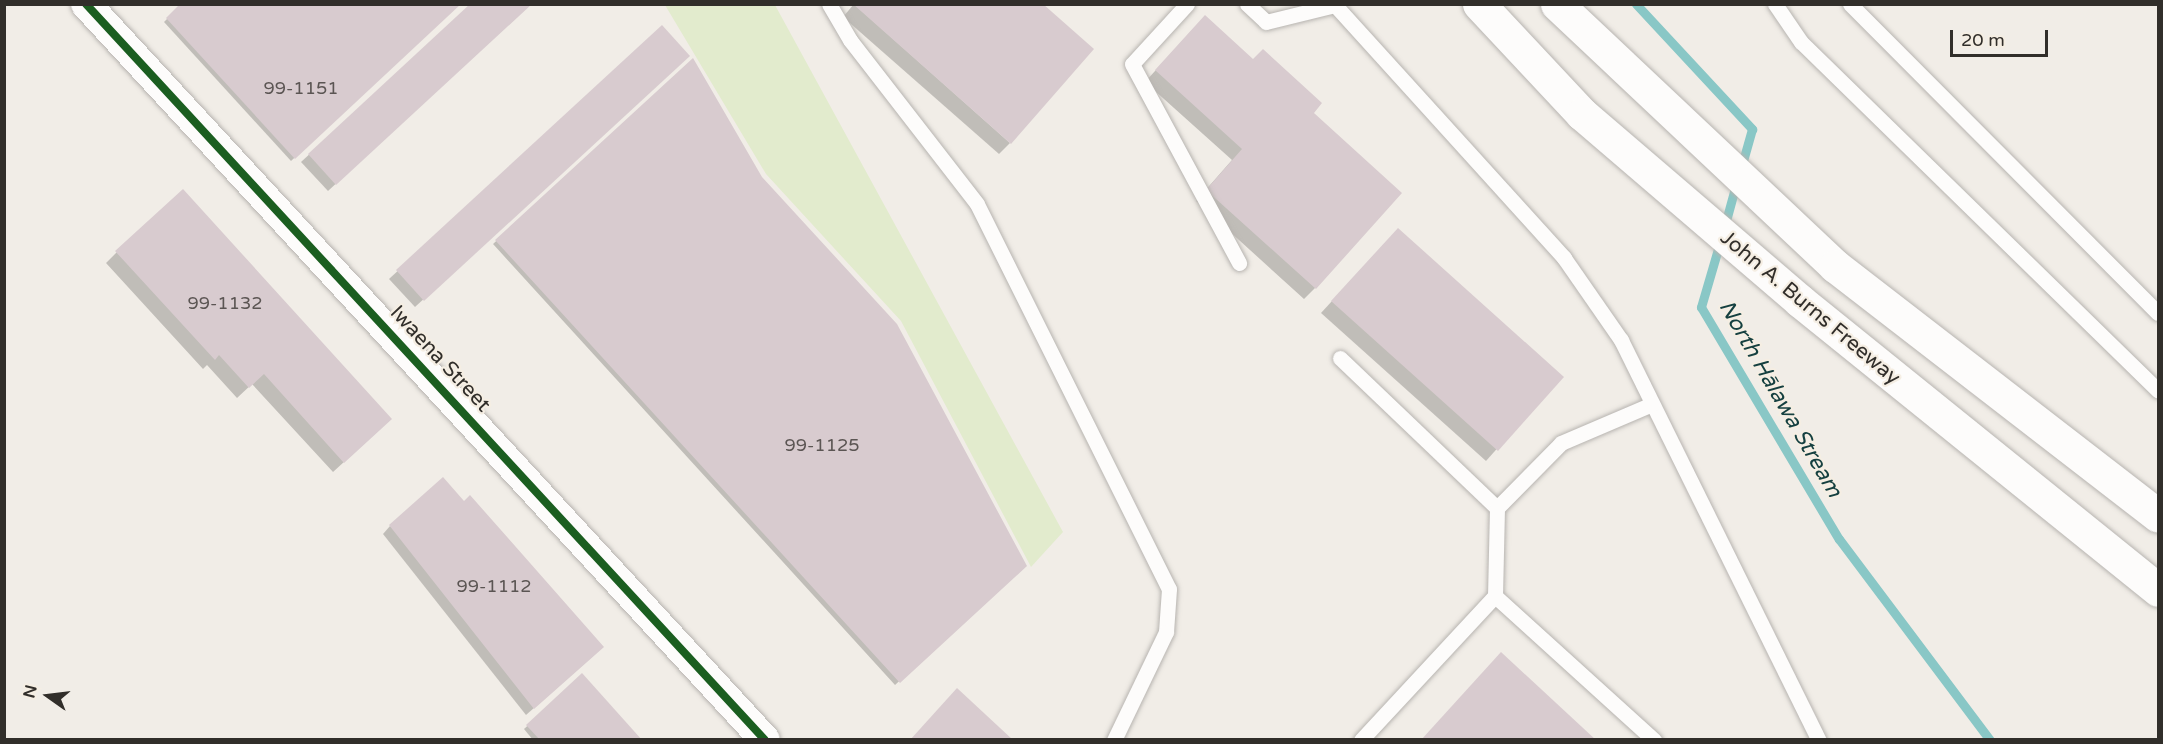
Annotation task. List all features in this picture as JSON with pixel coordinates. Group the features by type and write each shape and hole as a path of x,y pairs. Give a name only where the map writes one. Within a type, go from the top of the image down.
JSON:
{"highway":[{"name":"John A. Burns Freeway","path":"1479,4 1582,114 1800,302 2158,590"},
{"path":"1557,4 1835,266 2158,516"}],"street":[{"name":"Iwaena Street","path":"86,4 765,740"}],"lane":[{"path":"829,4 849,40 981,211 1169,589 1167,632 1114,740"},
{"path":"1187,4 1132,64 1239,263"},
{"path":"1247,4 1266,22 1335,5 1564,258 1621,340 1820,740"},
{"path":"1775,4 1801,42 2158,390"},
{"path":"1850,4 2158,313"},
{"path":"1340,358 1497,508"},
{"path":"1361,740 1495,596 1497,508 1561,442 1652,404"},
{"path":"1495,596 1654,740"}],"green space":[{"path":"665,5 775,5 1063,532 1031,567 901,321 766,174"}],"building":[{"path":"180,4 461,4 295,159 166,18"},
{"path":"470,4 532,4 336,185 308,154"},
{"path":"853,4 1043,4 1094,49 1011,144"},
{"path":"1205,15 1253,59 1263,49 1322,103 1314,113 1402,193 1316,289 1206,190 1242,149 1155,70"},
{"path":"662,25 690,56 424,301 396,270"},
{"path":"693,58 762,177 897,324 1027,566 900,683 495,240"},
{"path":"183,189 392,419 344,463 264,374 249,388 219,355 215,360 115,251"},
{"path":"1398,228 1564,377 1498,451 1331,301"},
{"path":"443,477 464,501 470,495 604,647 534,709 389,525"},
{"path":"1501,652 1596,740 1421,740"},
{"path":"582,673 642,740 540,740 526,725"},
{"path":"957,688 1013,740 910,740"}],"waterway":[{"name":"North Hālawa Stream","path":"1636,4 1752,129 1741,168"},
{"name":"North Hālawa Stream","path":"1724,228 1736,184"},
{"name":"North Hālawa Stream","path":"1720,242 1701,307 1839,539 1990,740"}],"cycle path":[{"path":"86,4 765,740"}]}
